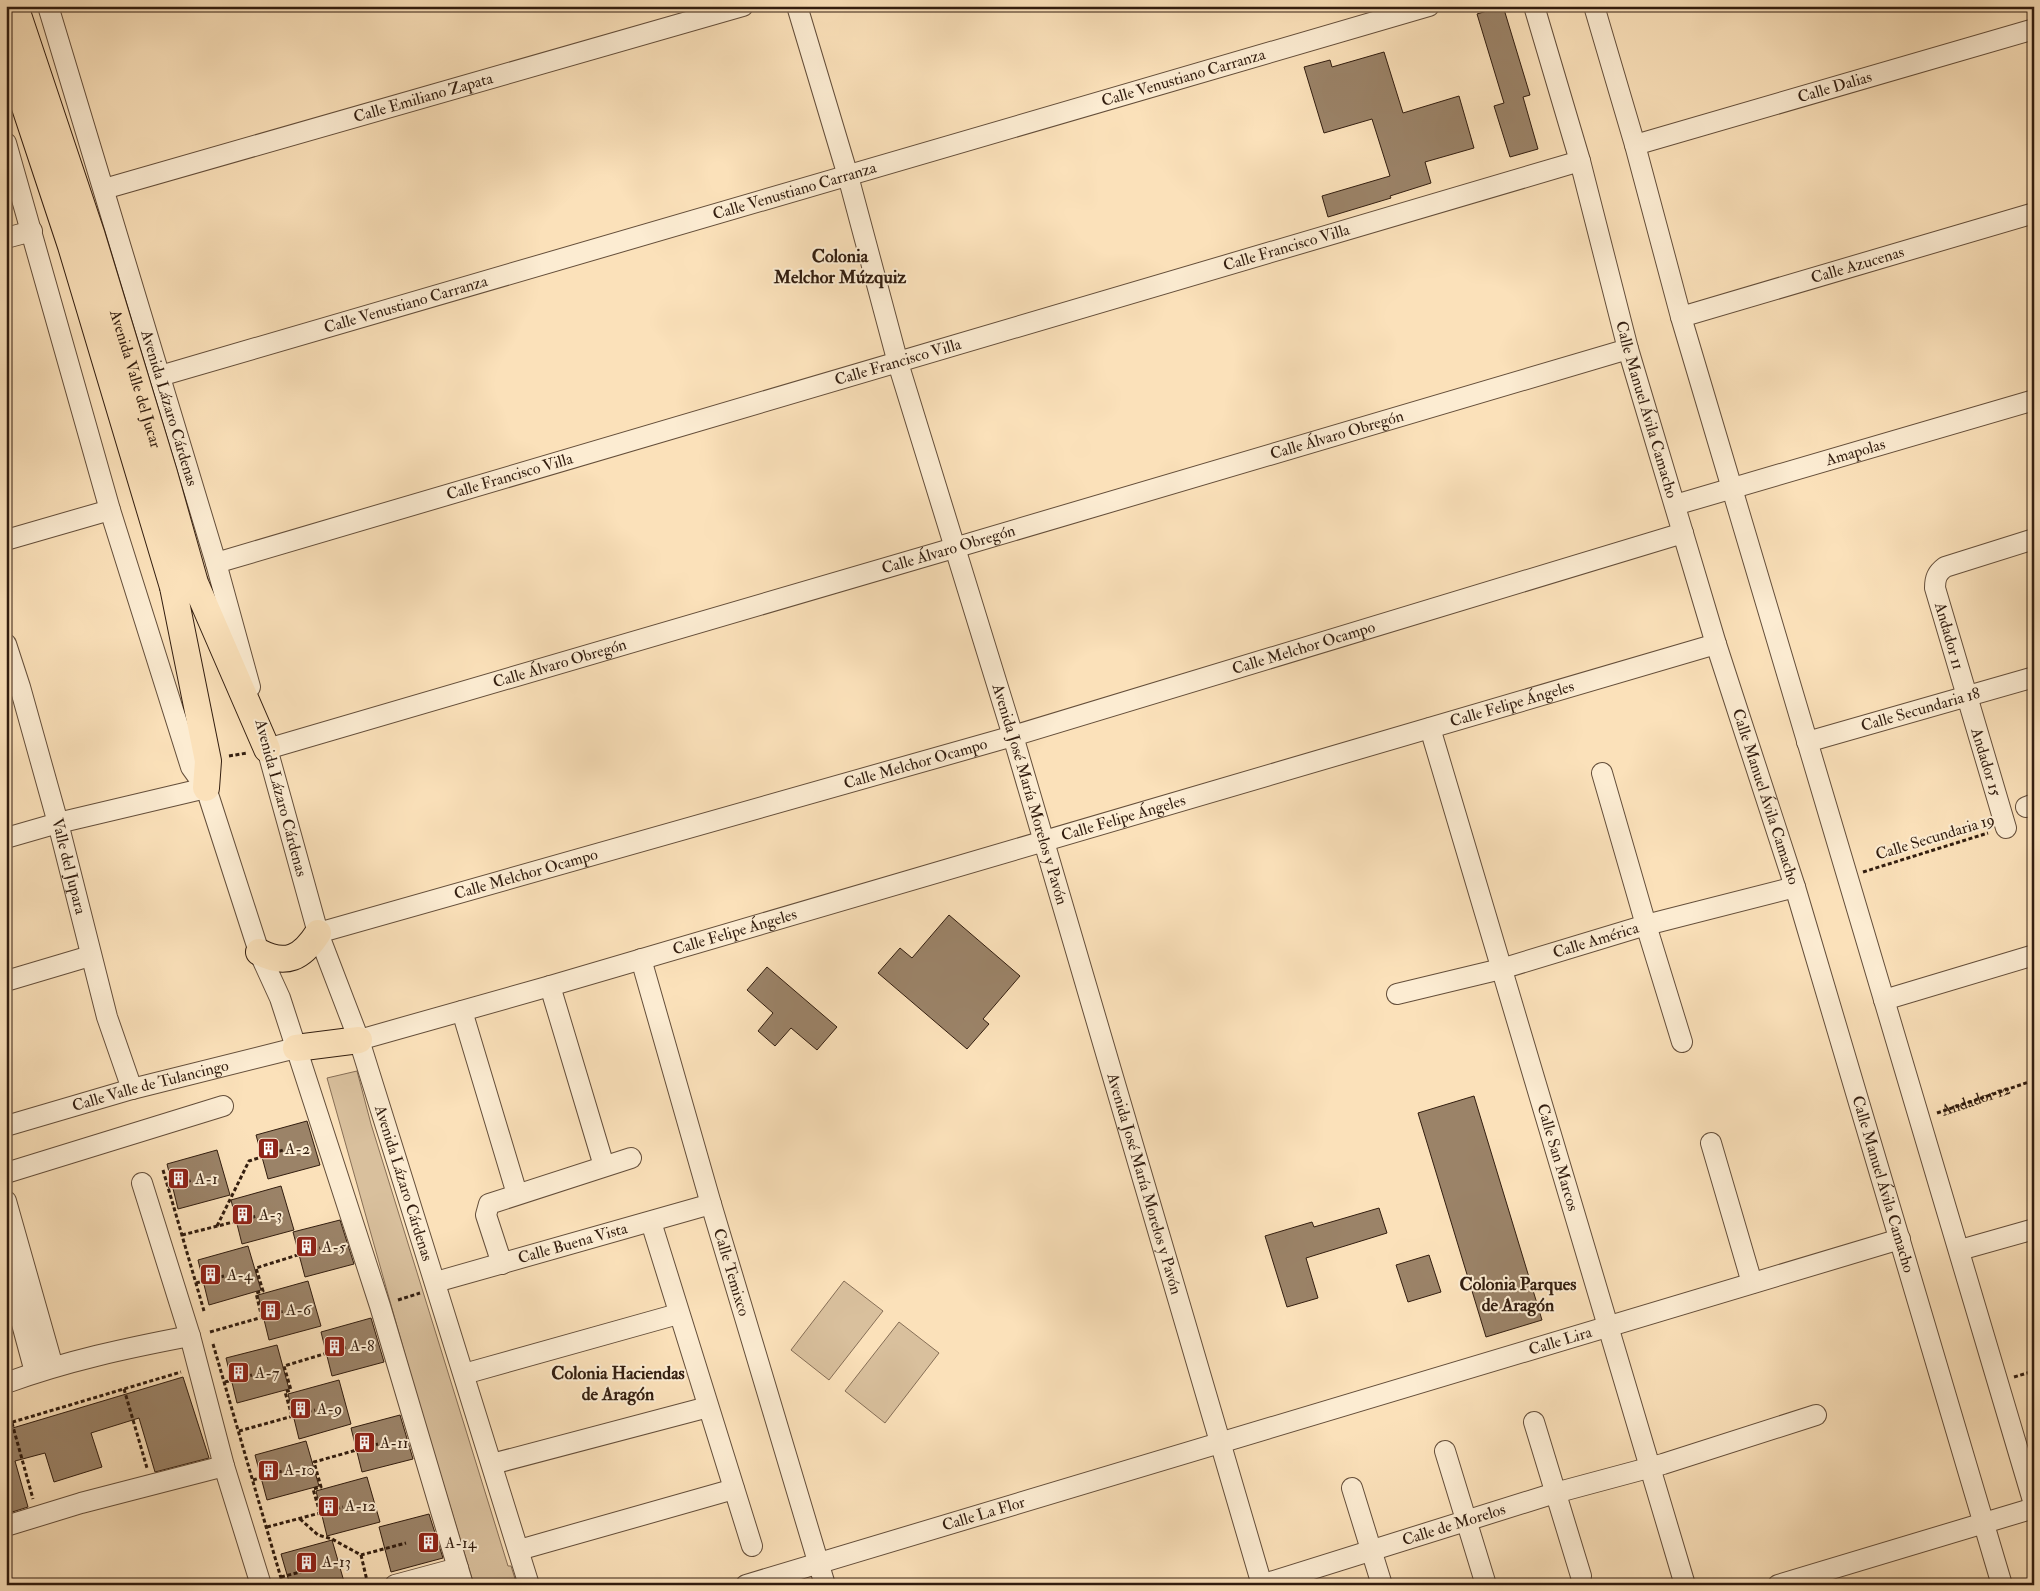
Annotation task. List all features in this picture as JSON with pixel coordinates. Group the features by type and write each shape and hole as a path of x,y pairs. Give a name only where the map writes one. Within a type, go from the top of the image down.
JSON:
{"main road":[{"name":"Avenida Valle del Jucar","path":"15,6 92,236 164,472 184,585 208,761 206,788"},
{"name":"Avenida Valle del Jucar","path":"6,50 184,585 267,749"},
{"path":"259,952 280,960 290,958 310,946 318,933"},
{"path":"296,1048 359,1040"}],"street":[{"name":"Avenida Lázaro Cárdenas","path":"48,6 216,563 318,933 359,1040 437,1285 529,1585"},
{"name":"Calle Emiliano Zapata","path":"104,189 743,6"},
{"name":"Avenida José María Morelos y Pavón","path":"797,6 848,176 898,363 1012,736 1262,1585"},
{"name":"Calle Venustiano Carranza","path":"160,376 1429,6"},
{"name":"Calle Manuel Ávila Camacho","path":"1534,6 1580,162 1628,348 1716,644 1795,886 2002,1585"},
{"path":"1594,6 1635,145 1681,318 1806,742 1960,1250 2034,1504"},
{"name":"Calle Dalias","path":"1635,145 2034,29"},
{"path":"6,144 110,510 191,767 206,788 259,952 280,998 380,1306 461,1577 395,1585"},
{"name":"Calle Francisco Villa","path":"216,563 1580,162"},
{"name":"Calle Azucenas","path":"1681,318 2034,213"},
{"path":"6,238 32,231"},
{"name":"Calle Álvaro Obregón","path":"267,749 1628,348"},
{"name":"Amapolas","path":"1675,505 2034,400"},
{"path":"6,540 110,510"},
{"name":"Calle Melchor Ocampo","path":"318,933 1012,736 1683,533"},
{"name":"Andador 11","path":"1966,696 1935,588 1937,575 1946,567 2034,539"},
{"name":"Valle del Jupara","path":"6,644 13,689 58,824 107,1017 132,1089"},
{"name":"Calle Felipe Ángeles","path":"359,1040 550,986 1042,840 1716,644"},
{"name":"Calle Secundaria 18","path":"1806,742 2034,677"},
{"name":"Andador 15","path":"1966,696 2006,828"},
{"name":"Calle San Marcos","path":"1430,728 1685,1585"},
{"path":"1602,773 1682,1042"},
{"path":"6,838 206,788"},
{"name":"Calle América","path":"1397,994 1501,969 1646,926 1795,886"},
{"path":"1884,1000 2034,955"},
{"path":"6,981 90,956"},
{"name":"Calle Temixco","path":"641,958 711,1204 825,1585"},
{"path":"550,986 604,1166"},
{"path":"462,1011 517,1194"},
{"name":"Calle Valle de Tulancingo","path":"11,1128 132,1089 296,1048"},
{"path":"6,1173 223,1106"},
{"path":"1711,1144 1752,1283"},
{"path":"502,1264 486,1211 492,1202 631,1158"},
{"path":"142,1182 190,1336 224,1466 260,1585"},
{"path":"6,1201 44,1370"},
{"name":"Calle Buena Vista","path":"437,1285 502,1264 711,1204"},
{"path":"651,1222 678,1314 752,1546"},
{"path":"1960,1250 2034,1229"},
{"name":"Calle Lira","path":"1220,1442 1900,1239"},
{"path":"6,1266 44,1370"},
{"path":"464,1374 678,1314"},
{"path":"6,1384 44,1370 102,1354 190,1336"},
{"path":"492,1464 708,1407"},
{"name":"Calle de Morelos","path":"1262,1585 1555,1493 1649,1468 1816,1415"},
{"path":"1534,1422 1581,1576"},
{"name":"Calle La Flor","path":"746,1585 1220,1442"},
{"path":"1445,1451 1486,1585"},
{"path":"6,1526 81,1503 224,1466"},
{"path":"1352,1488 1382,1585"},
{"path":"519,1550 734,1489"},
{"path":"1778,1585 2034,1508"}],"path":[{"name":"Calle Secundaria 19","path":"1848,877 2006,828"},
{"name":"Andador 12","path":"1920,1118 2029,1082 2034,1084"},
{"path":"218,1226 249,1161 283,1150"},
{"path":"163,1170 205,1316"},
{"path":"168,1187 193,1180"},
{"path":"182,1235 257,1216"},
{"path":"262,1318 256,1293 263,1291 256,1268 320,1248"},
{"path":"196,1284 224,1276"},
{"path":"380,1306 437,1285"},
{"path":"210,1332 284,1311"},
{"path":"208,1324 283,1585"},
{"path":"292,1416 285,1392 291,1390 284,1366 347,1348"},
{"path":"6,1424 191,1370"},
{"path":"225,1382 252,1375"},
{"path":"124,1390 150,1476"},
{"path":"239,1431 315,1410"},
{"path":"12,1422 35,1508"},
{"path":"320,1513 313,1489 321,1487 314,1462 378,1444"},
{"path":"253,1480 282,1471"},
{"path":"267,1527 343,1507"},
{"path":"300,1519 318,1535 332,1539 361,1555 406,1543"},
{"path":"361,1555 368,1585"},
{"path":"281,1577 308,1570"}],"shaded area":[{"path":"357,1071 371,1124 508,1566 511,1566 517,1585 474,1585 417,1397 327,1078"},
{"path":"844,1281 883,1311 829,1380 791,1350"},
{"path":"899,1322 939,1353 885,1423 845,1391"}],"building":[{"path":"1503,6 1530,95 1523,97 1538,149 1510,157 1494,106 1504,103 1477,14"},
{"path":"1384,52 1403,113 1459,96 1474,148 1425,162 1431,183 1390,196 1391,198 1328,217 1322,196 1390,176 1372,119 1324,133 1304,67 1330,60 1332,67"},
{"path":"949,915 1020,976 983,1019 989,1024 967,1049 878,973 900,948 912,958"},
{"path":"767,967 837,1027 817,1050 791,1028 775,1046 758,1031 773,1013 747,990"},
{"path":"1474,1096 1542,1320 1486,1337 1418,1113"},
{"name":"A-2","path":"307,1121 320,1165 268,1179 256,1135"},
{"name":"A-1","path":"217,1150 230,1195 178,1209 167,1164"},
{"name":"A-3","path":"281,1186 294,1230 242,1244 231,1200"},
{"path":"1379,1208 1387,1233 1306,1258 1318,1298 1287,1307 1265,1236 1312,1222 1314,1227"},
{"name":"A-5","path":"340,1220 354,1264 305,1277 293,1232"},
{"name":"A-4","path":"248,1246 261,1290 209,1305 198,1260"},
{"path":"1429,1255 1441,1292 1408,1302 1396,1265"},
{"name":"A-6","path":"308,1281 321,1326 269,1340 258,1295"},
{"name":"A-8","path":"371,1318 384,1362 332,1376 321,1332"},
{"name":"A-7","path":"277,1345 289,1389 237,1403 226,1358"},
{"path":"183,1377 209,1458 155,1472 139,1418 91,1433 102,1467 54,1482 45,1453 15,1461 28,1507 6,1514 6,1430"},
{"name":"A-9","path":"339,1380 351,1424 299,1439 288,1394"},
{"name":"A-11","path":"400,1415 413,1459 362,1472 351,1428"},
{"name":"A-10","path":"306,1441 319,1486 267,1500 255,1455"},
{"name":"A-12","path":"367,1477 380,1522 327,1536 316,1491"},
{"name":"A-14","path":"429,1514 443,1558 391,1572 379,1527"},
{"name":"A-13","path":"332,1540 345,1585 290,1585 281,1554"}],"place":[{"name":"A-2","path":"269,1149"},
{"name":"A-1","path":"179,1179"},
{"name":"A-3","path":"243,1215"},
{"name":"A-5","path":"306,1247"},
{"name":"A-4","path":"211,1275"},
{"name":"A-6","path":"270,1310"},
{"name":"A-8","path":"334,1346"},
{"name":"A-7","path":"239,1373"},
{"name":"A-9","path":"301,1409"},
{"name":"A-11","path":"364,1443"},
{"name":"A-10","path":"268,1470"},
{"name":"A-12","path":"329,1506"},
{"name":"A-14","path":"429,1543"},
{"name":"A-13","path":"306,1562"}],"district":[{"name":"Colonia Melchor Múzquiz","path":"840,266"},
{"name":"Colonia Parques de Aragón","path":"1518,1294"},
{"name":"Colonia Haciendas de Aragón","path":"618,1384"}]}
